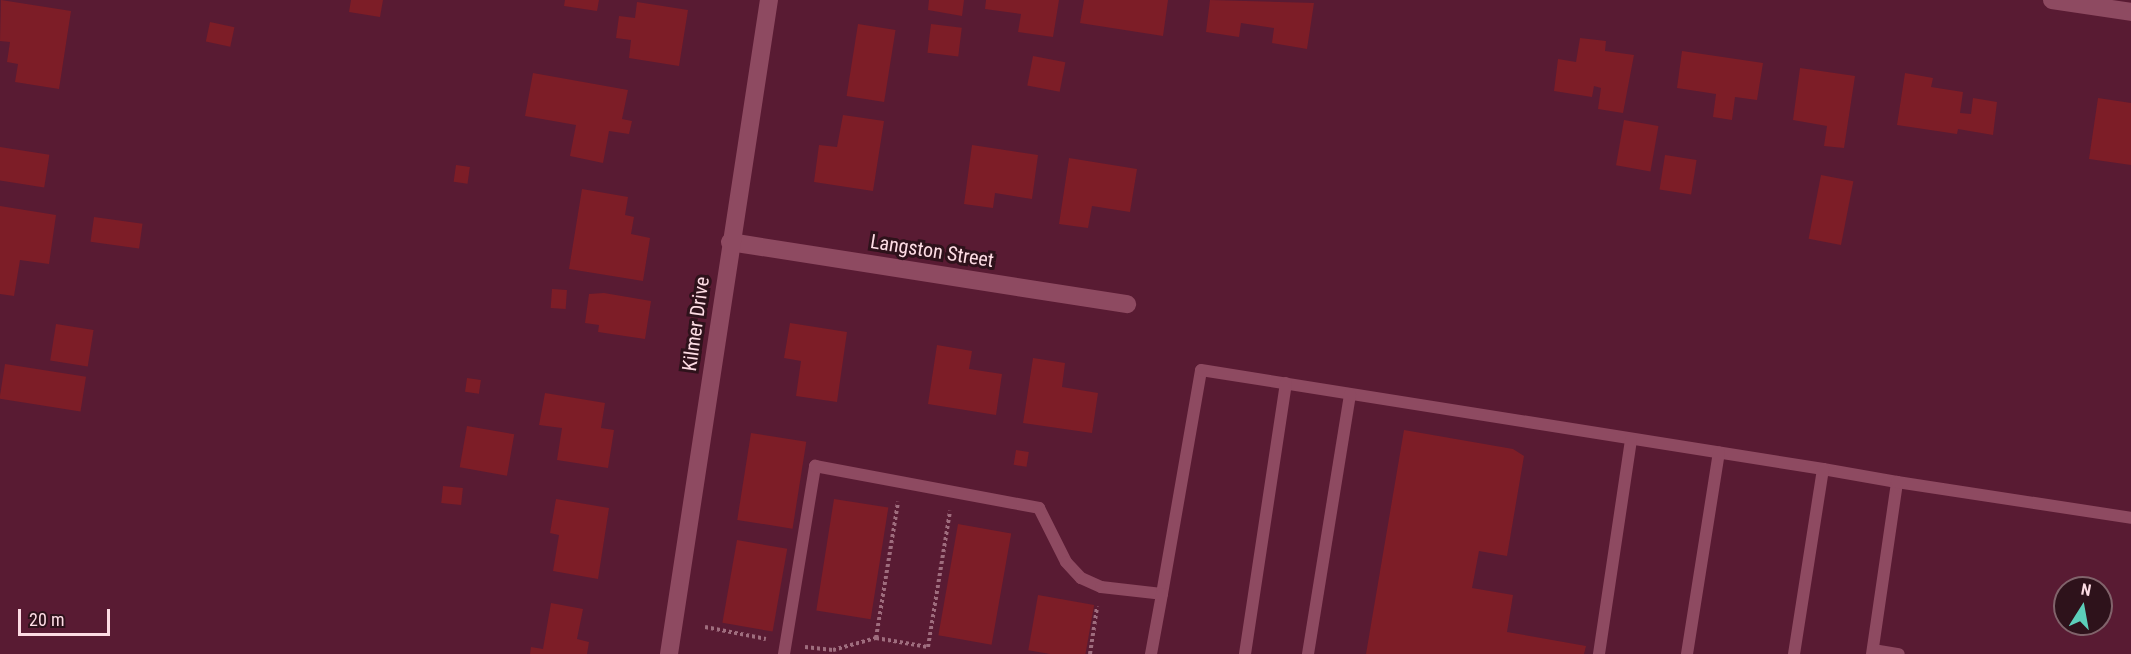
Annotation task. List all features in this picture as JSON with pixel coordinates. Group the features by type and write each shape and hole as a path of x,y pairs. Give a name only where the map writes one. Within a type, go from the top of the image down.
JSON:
{"street":[{"name":"Kilmer Drive","path":"670,654 730,242 769,0"},
{"path":"2052,0 2131,12"},
{"name":"Langston Street","path":"730,242 1127,304"}],"lane":[{"path":"1151,654 1201,370 2131,518"},
{"path":"1245,654 1286,383"},
{"path":"1308,654 1350,394"},
{"path":"1599,654 1631,439"},
{"path":"1687,654 1719,453"},
{"path":"784,654 815,466 1039,508 1066,562 1082,578 1101,587 1162,594"},
{"path":"1794,654 1823,469"},
{"path":"1897,482 1872,652 1899,654"}],"path":[{"path":"876,638 899,498 909,500"},
{"path":"804,646 833,650 876,638 928,647 951,507 940,505"},
{"path":"1090,654 1099,597"},
{"path":"705,627 770,640"}],"building":[{"path":"1,0 71,11 59,89 15,82 18,64 7,62 10,42 0,41"},
{"path":"351,0 383,0 380,17 349,12"},
{"path":"565,0 599,0 597,11 564,6"},
{"path":"929,0 964,0 962,16 928,10"},
{"path":"986,0 1059,0 1053,37 1018,32 1021,14 985,9"},
{"path":"1084,0 1168,0 1163,36 1080,23"},
{"path":"1210,0 1314,3 1307,49 1272,43 1274,28 1241,23 1239,37 1206,32"},
{"path":"637,2 688,10 679,66 629,58 631,40 616,38 619,16 635,18"},
{"path":"210,22 234,27 230,47 206,42"},
{"path":"858,24 896,30 884,102 847,96"},
{"path":"931,24 962,28 958,57 927,53"},
{"path":"1580,38 1606,41 1605,51 1634,55 1623,113 1598,109 1601,88 1594,86 1592,97 1554,91 1558,59 1576,62"},
{"path":"1682,51 1763,63 1757,100 1735,97 1732,120 1713,117 1716,94 1677,88"},
{"path":"1033,56 1065,62 1060,92 1027,85"},
{"path":"1800,68 1855,76 1844,148 1824,146 1827,126 1793,120"},
{"path":"533,73 628,90 622,119 632,121 629,134 609,131 603,163 570,156 576,125 525,116"},
{"path":"1905,73 1933,78 1931,87 1963,92 1960,113 1971,114 1973,98 1997,102 1993,135 1958,129 1957,134 1897,125"},
{"path":"2098,98 2131,103 2131,165 2089,159"},
{"path":"843,115 884,121 873,191 814,182 819,145 837,147"},
{"path":"1624,120 1658,126 1650,171 1616,165"},
{"path":"972,145 1038,155 1032,199 995,193 993,208 964,204"},
{"path":"0,147 49,155 44,187 0,180"},
{"path":"1665,155 1697,160 1691,195 1660,190"},
{"path":"1069,158 1137,169 1130,212 1092,206 1088,228 1059,224"},
{"path":"456,165 470,167 467,184 454,182"},
{"path":"1821,175 1853,181 1841,245 1809,239"},
{"path":"582,189 628,197 625,215 634,217 631,234 650,238 643,281 569,269"},
{"path":"0,206 56,215 49,264 20,260 14,296 0,294"},
{"path":"94,217 143,224 139,249 91,242"},
{"path":"552,289 567,290 566,309 551,308"},
{"path":"604,293 651,301 645,339 598,332 599,325 585,323 589,294"},
{"path":"790,323 847,332 837,402 796,396 801,361 784,358"},
{"path":"56,324 94,330 88,366 50,361"},
{"path":"937,345 972,351 969,369 1002,374 996,415 928,404"},
{"path":"1033,358 1065,363 1062,387 1098,393 1092,433 1023,423"},
{"path":"5,364 86,377 81,411 0,399"},
{"path":"467,378 481,380 479,394 465,392"},
{"path":"545,393 605,403 601,428 614,430 608,468 557,460 562,428 539,425"},
{"path":"467,426 514,434 507,476 460,467"},
{"path":"1404,430 1513,449 1524,456 1507,556 1479,551 1472,588 1513,595 1507,632 1586,646 1584,654 1366,654"},
{"path":"751,433 806,442 793,529 737,520"},
{"path":"1016,450 1029,452 1026,467 1014,465"},
{"path":"443,486 463,488 461,505 441,503"},
{"path":"556,499 609,508 598,579 553,571 559,535 550,533"},
{"path":"834,499 888,508 871,619 816,611"},
{"path":"958,524 1011,533 992,645 938,635"},
{"path":"737,540 787,549 773,632 722,623"},
{"path":"1038,595 1094,605 1085,654 1050,654 1028,650"},
{"path":"551,603 583,609 577,639 589,642 587,654 530,654 531,647 543,649"}]}
